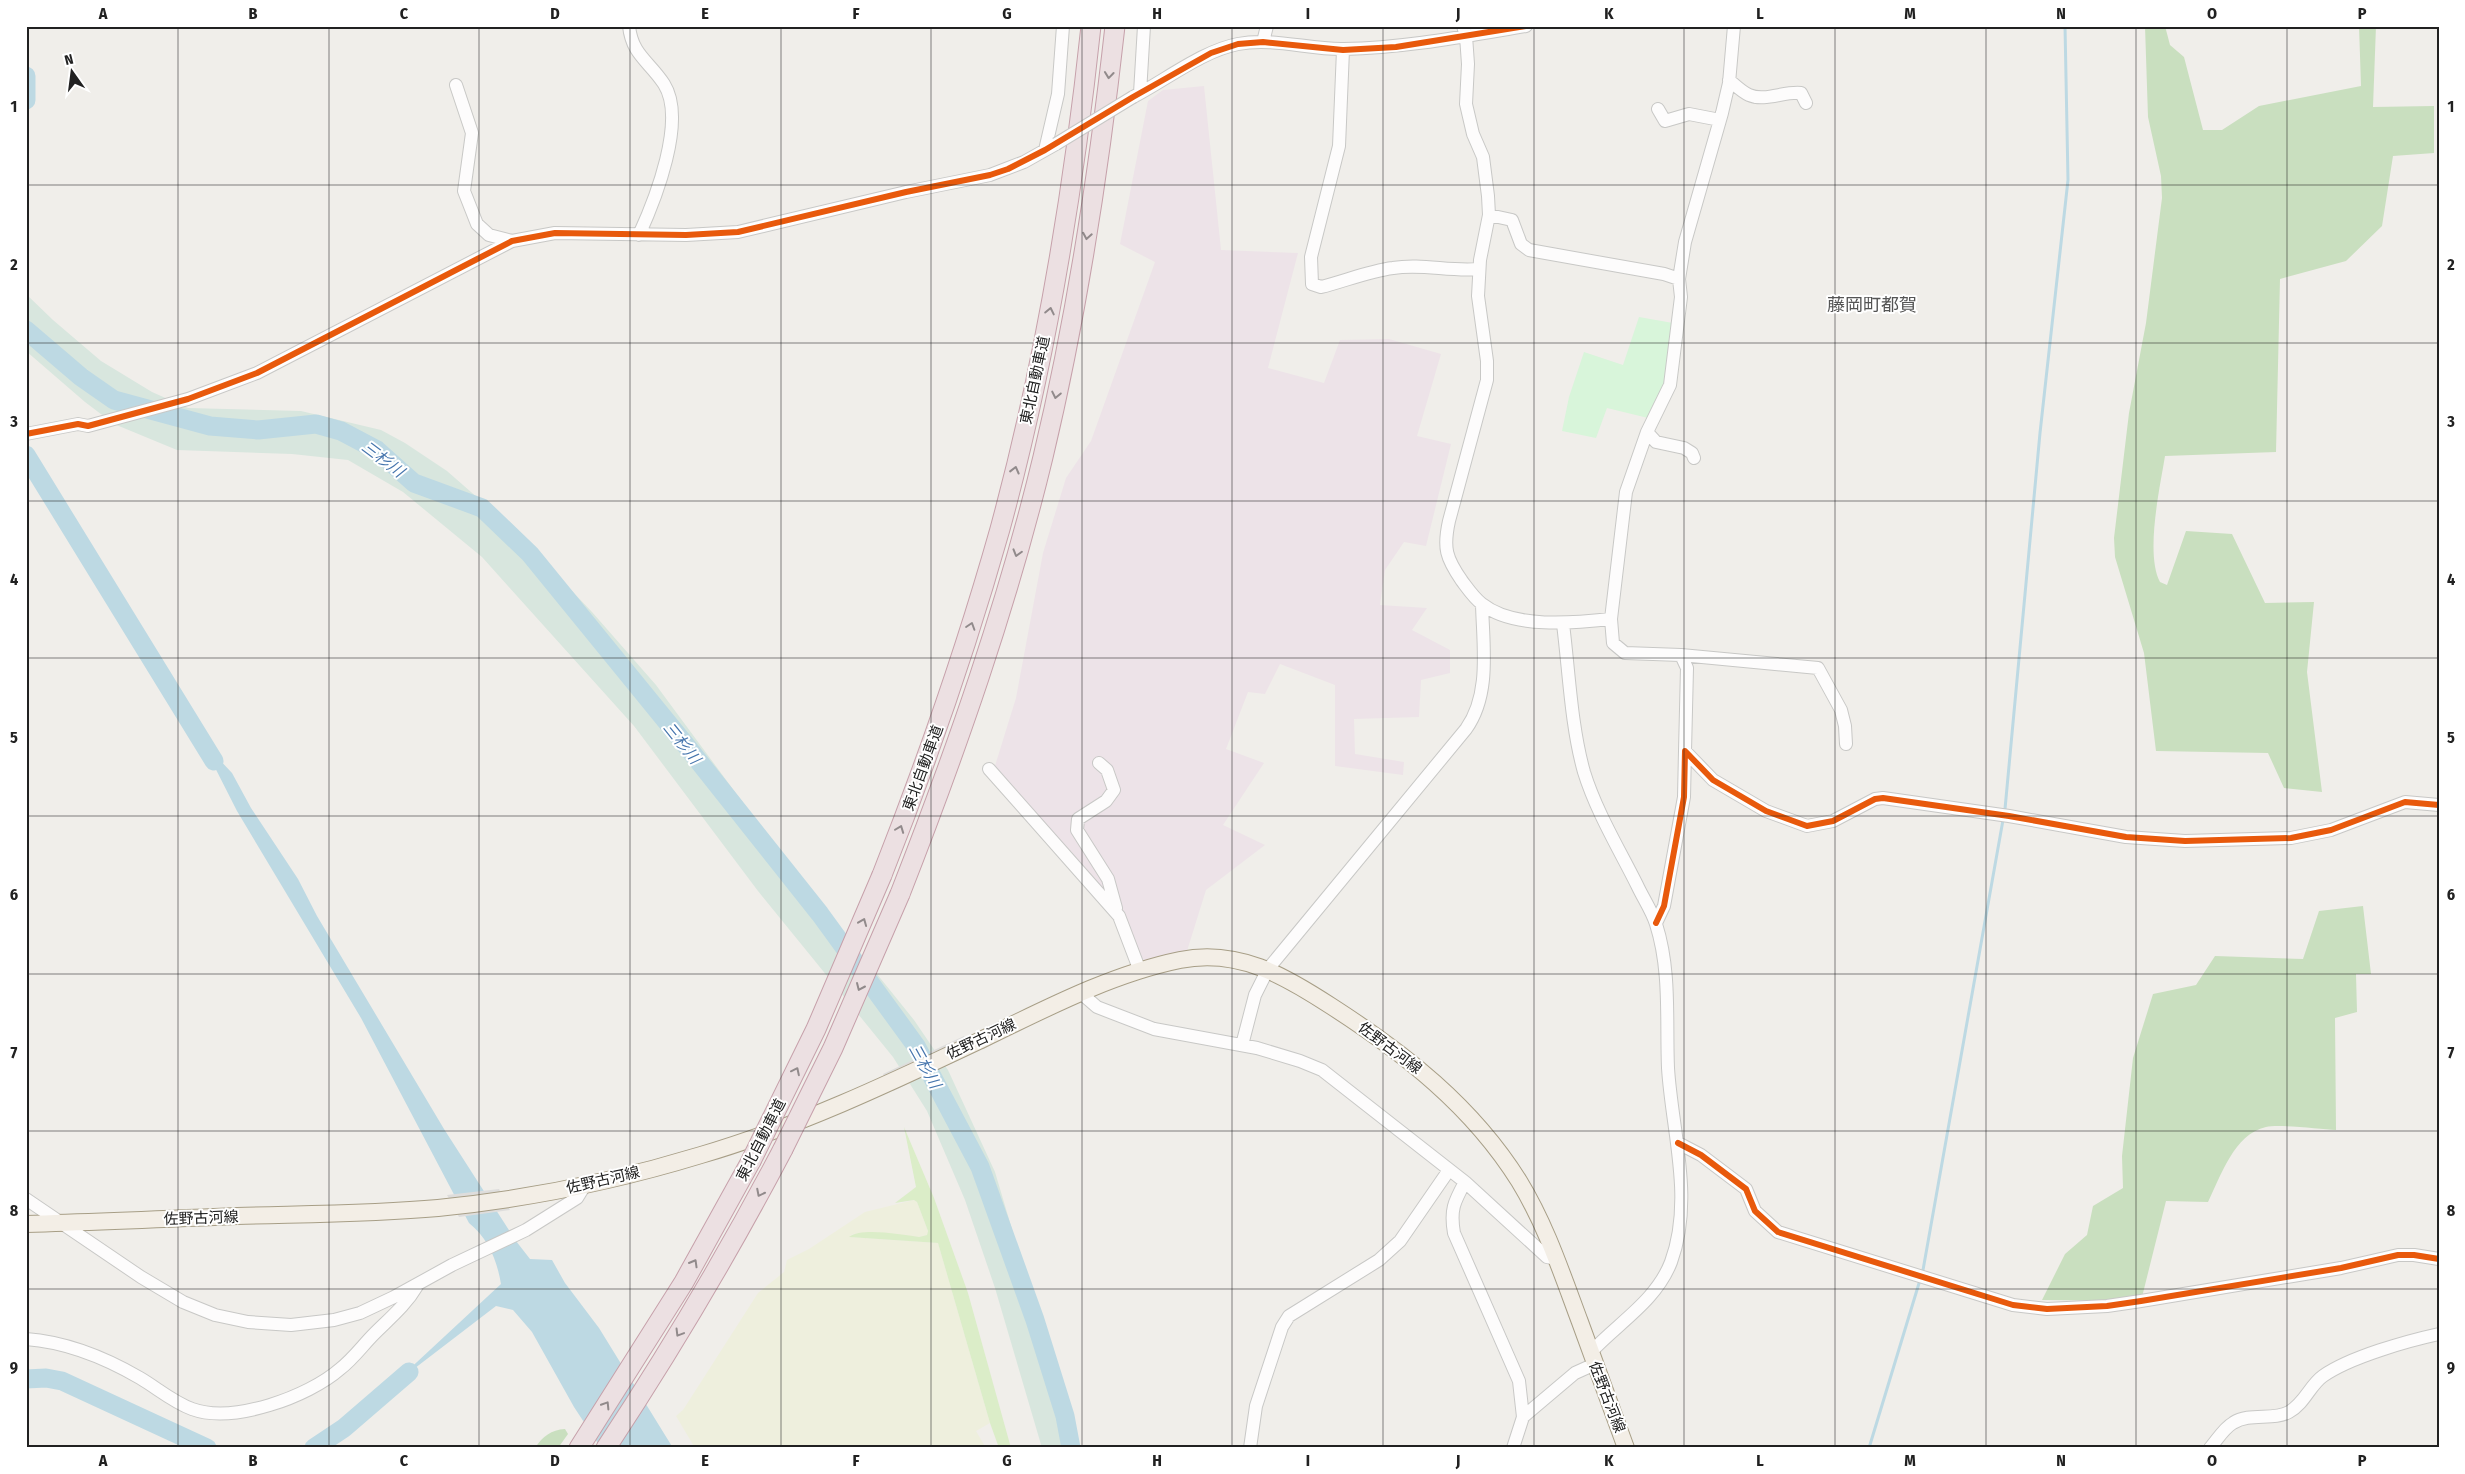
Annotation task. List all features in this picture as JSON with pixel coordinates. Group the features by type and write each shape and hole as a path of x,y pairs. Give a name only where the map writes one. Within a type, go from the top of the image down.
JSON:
{"highway":[{"name":"東北自動車道","path":"579,1447 688,1274 751,1161 816,1029 882,875 940,720 970,631 1000,528 1019,453 1052,300 1068,210 1079,138 1091,26"},
{"name":"東北自動車道","path":"606,1448 656,1372 748,1216 833,1048 900,894 934,807 995,630 1043,457 1075,304 1091,212 1115,26"}],"main road":[{"name":"佐野古河線","path":"26,1224 392,1211 505,1200 585,1185 641,1172 746,1141 823,1113 1082,994 1140,971 1182,959 1202,957 1231,959 1268,969 1308,992 1399,1051 1452,1098 1484,1133 1517,1178 1538,1215 1557,1259 1626,1448"}],"street":[{"path":"629,26 632,46 665,86 670,103 671,137 669,148 657,195 639,235"},
{"path":"1051,147 1058,94 1063,26"},
{"path":"1136,95 1144,26"},
{"path":"1263,42 1267,26"},
{"path":"26,434 78,424 88,426 188,399 228,385 272,366 512,242 555,233 718,234 745,230 906,192 990,175 1008,169 1051,147 1136,95 1217,51 1238,44 1263,42 1344,50 1396,47 1465,31 1526,26"},
{"path":"1734,26 1729,80 1720,120 1685,242 1679,279 1681,297 1670,385 1647,432 1626,492 1611,619 1613,643 1625,653 1681,655 1818,668 1822,672 1824,681 1829,686 1841,710 1846,744"},
{"path":"1465,31 1468,64 1466,104 1473,134 1482,156 1489,215 1479,269 1478,296 1487,361 1487,380 1445,539 1448,559 1452,567 1482,604 1501,615 1563,624 1611,619"},
{"path":"1344,50 1339,146 1311,257 1312,284 1322,287 1393,268 1418,266 1458,270 1479,269"},
{"path":"1729,80 1749,95 1763,98 1792,92 1801,93 1806,103"},
{"path":"456,85 472,133 464,191 477,224 489,235 512,242"},
{"path":"1658,109 1665,121 1689,114 1720,120"},
{"path":"1489,215 1512,220 1521,244 1529,250 1664,274 1679,279"},
{"path":"1647,432 1656,442 1684,448 1692,453 1694,458"},
{"path":"1242,1045 1262,977 1473,720 1478,711 1483,685 1482,604"},
{"path":"1523,1417 1593,1358 1656,1289 1670,1264 1679,1230 1681,1189 1678,1143 1668,1068 1666,979 1656,923 1614,840 1584,772 1563,624"},
{"path":"1656,923 1664,906 1684,797 1687,668 1681,655"},
{"path":"1685,752 1713,780 1766,812 1807,826 1833,821 1875,799 1883,798 2009,816 2126,837 2185,841 2291,838 2331,830 2405,802 2439,805"},
{"path":"1099,763 1107,770 1114,790 1106,801 1078,819 1077,830 1108,879 1119,916 1140,971"},
{"path":"989,769 1119,916"},
{"path":"1082,994 1097,1007 1154,1030 1242,1045 1276,1053 1322,1070 1465,1182 1547,1257 1557,1259"},
{"path":"1678,1143 1701,1155 1746,1189 1755,1211 1778,1232 2028,1308 2107,1306 2341,1268 2398,1255 2414,1255 2439,1259"},
{"path":"1250,1448 1256,1406 1282,1328 1289,1316 1379,1260 1400,1241 1448,1170"},
{"path":"1465,1182 1453,1204 1452,1219 1454,1233 1519,1380 1523,1417 1513,1448"},
{"path":"26,1199 141,1277 182,1302 215,1315 248,1322 291,1325 334,1320 360,1312 418,1285 452,1265 514,1235 578,1198 585,1185"},
{"path":"26,1339 58,1342 98,1356 134,1374 190,1409 204,1413 232,1413 285,1400 323,1382 341,1369 408,1302 418,1285"},
{"path":"2210,1448 2232,1424 2239,1420 2289,1412 2303,1402 2317,1381 2337,1368 2395,1346 2439,1334"}],"shaded area":[{"path":"1204,86 1221,250 1298,253 1268,368 1324,383 1340,340 1389,339 1441,354 1417,436 1451,444 1426,546 1404,542 1385,570 1380,605 1427,608 1412,630 1450,650 1450,673 1421,680 1419,717 1354,719 1355,754 1404,762 1403,775 1335,766 1335,685 1280,664 1265,694 1248,692 1226,749 1264,763 1223,825 1265,845 1206,890 1187,951 1149,961 1141,959 1122,912 994,769 1016,698 1043,553 1066,478 1091,441 1155,262 1120,244 1148,101 1163,90"},
{"path":"26,294 101,361 152,392 188,408 301,411 381,430 405,443 447,471 511,527 592,612 656,685 786,861 914,1020 948,1070 995,1172 1077,1448 1042,1448 995,1288 965,1200 927,1111 893,1057 758,891 634,726 482,557 403,492 348,460 292,454 177,450 114,424 85,402 26,351"}],"green space":[{"path":"2145,26 2165,26 2170,45 2184,57 2203,130 2222,130 2259,106 2361,86 2359,26 2376,26 2373,107 2434,106 2434,153 2393,156 2382,226 2346,261 2280,279 2276,452 2165,456 2160,485 2155,520 2154,555 2160,582 2167,585 2186,531 2232,534 2265,603 2314,602 2307,672 2322,792 2284,788 2268,753 2156,751 2144,653 2115,557 2114,538 2129,413 2146,323 2162,198 2161,176 2148,117"},
{"path":"1639,317 1673,323 1667,381 1648,418 1607,408 1596,438 1562,431 1569,397 1584,352 1623,365"},
{"path":"2363,906 2371,974 2356,974 2357,1012 2335,1018 2336,1130 2272,1126 2255,1131 2245,1138 2230,1157 2208,1202 2166,1201 2141,1301 2042,1300 2065,1254 2087,1235 2093,1206 2123,1188 2122,1156 2133,1058 2153,994 2196,985 2215,956 2303,959 2319,911"},
{"path":"904,1127 934,1198 968,1293 1011,1448 999,1448 990,1423 938,1243 849,1237 863,1232 893,1233 919,1237 927,1235 928,1231 917,1202 914,1200 895,1203 916,1187"},
{"path":"914,1200 917,1202 928,1231 927,1235 919,1237 865,1233 853,1234 850,1237 938,1243 990,1423 976,1431 986,1448 695,1448 676,1416 683,1410 758,1293 784,1272 787,1260 809,1249 865,1212"},
{"path":"565,1429 568,1434 558,1448 535,1448 548,1434"}],"water":[{"path":"201,740 232,773 251,808 298,879 317,916 444,1129 516,1241 530,1259 552,1260 565,1283 599,1328 673,1448 601,1448 574,1407 532,1332 513,1310 496,1306 389,1388 501,1284 497,1266 491,1250 481,1235 469,1223 361,1018 237,811"}],"pier":[{"path":"964,1036 974,1053 893,1091 883,1074"},
{"path":"499,1189 510,1210 459,1217 447,1195"}],"waterway":[{"path":"2005,809 2040,433 2068,180 2065,26"},
{"path":"26,76 26,100"},
{"name":"三杉川","path":"26,330 81,377 114,400 210,426 258,430 316,424 341,431 377,450 414,483 482,508 530,554 820,914 916,1046 980,1167 1035,1320 1065,1416 1071,1448"},
{"path":"26,455 214,761"},
{"path":"1923,1270 2003,820"},
{"path":"1869,1448 1920,1280"},
{"path":"314,1448 344,1428 409,1372"},
{"path":"26,1379 46,1378 62,1381 207,1448"}],"cycle path":[{"path":"26,434 78,424 88,426 188,399 257,373 512,241 555,233 686,235 738,232 906,192 990,175 1008,169 1045,150 1211,53 1238,44 1263,42 1343,50 1396,47 1526,26"},
{"path":"1656,923 1664,906 1684,797 1685,751 1713,780 1766,811 1807,826 1833,821 1875,799 1883,798 2009,816 2126,837 2185,841 2291,838 2331,830 2405,802 2439,805"},
{"path":"1678,1143 1701,1155 1746,1189 1755,1211 1778,1232 2013,1305 2047,1309 2107,1306 2341,1268 2398,1255 2414,1255 2439,1259"}],"district":[{"name":"藤岡町都賀","path":"1872,305"}]}
